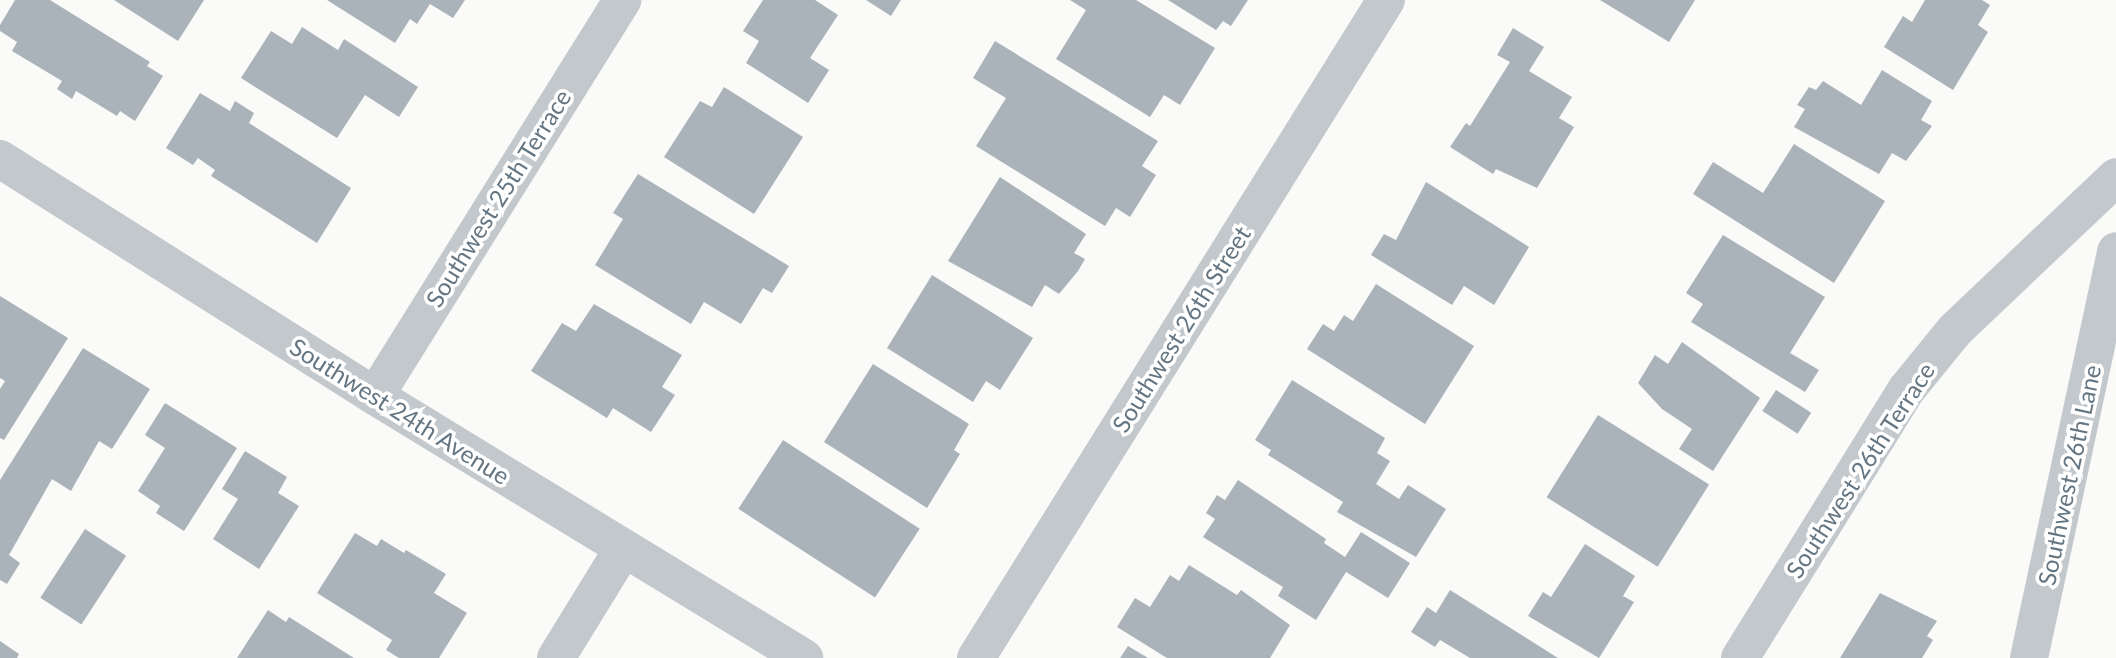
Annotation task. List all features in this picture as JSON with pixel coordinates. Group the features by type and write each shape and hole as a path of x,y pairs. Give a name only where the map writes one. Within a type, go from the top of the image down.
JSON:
{"street":[{"name":"Southwest 25th Terrace","path":"375,396 622,0"},
{"name":"Southwest 26th Street","path":"976,658 1386,0"},
{"name":"Southwest 24th Avenue","path":"0,159 623,550 804,658"},
{"name":"Southwest 26th Terrace","path":"1740,658 1907,389 1955,330 2116,177"},
{"name":"Southwest 26th Lane","path":"2029,658 2116,251"},
{"path":"556,658 623,550"}],"building":[{"path":"15,0 50,0 150,62 147,66 163,76 135,121 120,111 117,116 76,91 72,99 57,89 62,81 12,51 17,42 0,31 0,25"},
{"path":"114,0 204,0 178,41"},
{"path":"327,0 465,0 453,18 430,4 417,24 410,19 395,43"},
{"path":"763,0 815,0 838,15 810,58 829,70 808,103 746,63 759,41 743,31"},
{"path":"866,0 901,0 891,16"},
{"path":"1070,0 1136,0 1215,48 1180,105 1164,95 1150,117 1056,59 1086,10"},
{"path":"1168,0 1248,0 1231,26 1223,21 1216,30"},
{"path":"1600,0 1695,0 1669,42"},
{"path":"1925,0 1982,0 1990,5 1978,25 1988,32 1953,90 1884,47 1903,16 1912,22"},
{"path":"302,27 338,50 344,39 418,87 399,117 365,95 337,138 241,78 271,31 292,44"},
{"path":"1513,28 1544,47 1529,71 1572,97 1559,118 1574,127 1537,188 1496,169 1493,174 1450,147 1466,123 1470,126 1510,62 1497,55"},
{"path":"995,41 1158,141 1142,166 1156,175 1130,217 1116,208 1105,226 976,146 1006,98 973,78"},
{"path":"1882,70 1932,101 1921,120 1932,126 1906,161 1892,153 1879,174 1794,127 1805,109 1797,105 1809,87 1816,90 1823,81 1861,105"},
{"path":"724,87 803,137 754,214 664,157 700,101 712,107"},
{"path":"200,93 230,111 235,101 254,113 249,123 351,188 317,243 211,176 215,170 198,158 193,165 166,148"},
{"path":"1794,144 1885,201 1834,283 1693,194 1713,162 1763,193"},
{"path":"638,174 789,266 772,293 763,288 741,324 704,302 691,324 595,265 623,219 613,213"},
{"path":"1000,177 1086,234 1074,253 1085,259 1078,271 1059,294 1045,285 1032,307 948,261"},
{"path":"1426,182 1529,247 1494,305 1464,286 1452,305 1371,255 1384,234 1396,240"},
{"path":"1723,235 1825,297 1790,353 1819,370 1805,392 1691,322 1703,304 1686,293"},
{"path":"932,275 1033,338 1000,390 986,381 973,402 887,348"},
{"path":"1376,284 1474,346 1425,424 1307,349 1323,324 1334,331 1344,315 1353,321"},
{"path":"0,296 68,338 4,440 0,438 0,389 5,381 0,378"},
{"path":"594,304 682,355 662,387 675,395 651,432 613,408 607,418 531,371 562,323 576,331"},
{"path":"1682,342 1760,398 1713,471 1679,449 1692,429 1662,409 1638,383 1655,355 1668,364"},
{"path":"83,348 150,389 112,449 99,441 71,491 52,479 9,555 20,563 7,584 0,580 0,480"},
{"path":"873,364 969,424 954,450 960,454 927,508 824,442"},
{"path":"1292,380 1385,438 1377,453 1390,461 1376,484 1399,499 1408,485 1446,509 1416,557 1337,512 1343,502 1268,455 1271,450 1255,440"},
{"path":"1776,390 1811,413 1798,434 1762,411"},
{"path":"165,403 237,448 184,531 156,513 160,506 138,491 165,448 145,435"},
{"path":"1598,415 1709,484 1658,567 1547,497"},
{"path":"783,440 920,529 875,598 738,509"},
{"path":"245,451 287,477 278,493 299,506 259,569 213,539 238,499 222,489"},
{"path":"1238,480 1326,539 1324,543 1345,557 1361,532 1410,563 1388,598 1346,572 1316,620 1278,596 1283,587 1203,537 1215,519 1206,513 1217,495 1225,500"},
{"path":"85,529 126,556 81,624 40,598"},
{"path":"355,533 377,546 381,539 404,553 406,550 446,574 434,593 467,613 439,658 399,658 386,650 392,640 317,593"},
{"path":"1585,544 1635,576 1623,596 1634,602 1599,658 1528,616 1543,592 1551,597"},
{"path":"1189,565 1237,595 1241,590 1290,625 1270,658 1167,658 1117,627 1135,598 1150,607 1170,575 1179,581"},
{"path":"1450,590 1558,658 1470,658 1440,640 1435,647 1411,632 1427,607 1436,613"},
{"path":"1880,593 1937,621 1927,636 1933,640 1922,658 1840,658"},
{"path":"268,610 286,622 289,617 354,658 237,658"},
{"path":"0,641 19,654 17,658 0,658"},
{"path":"1128,646 1148,658 1120,658"}]}
